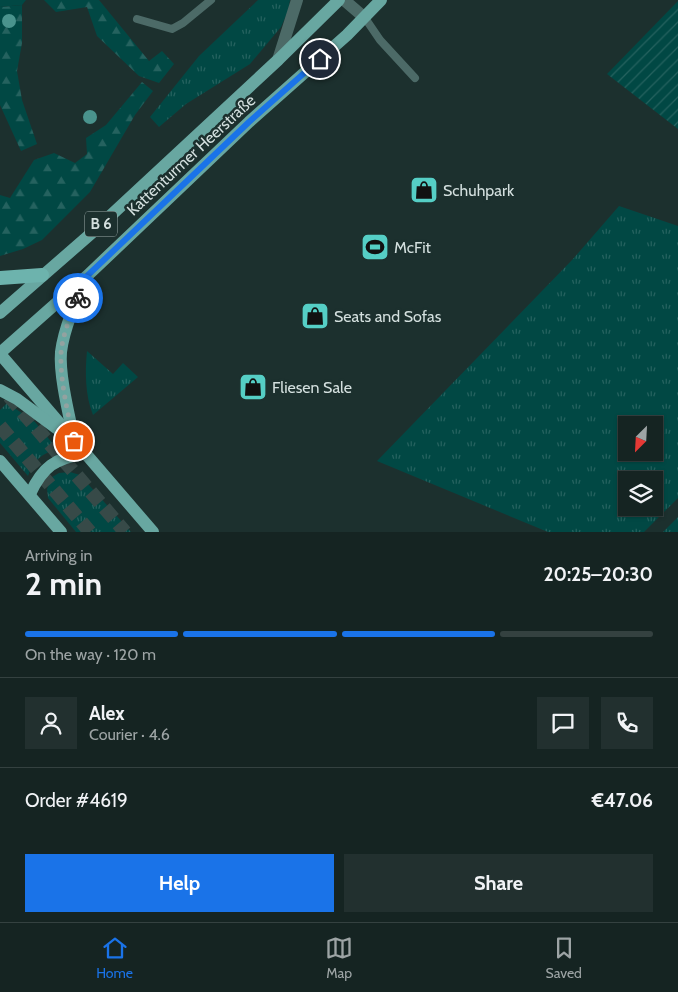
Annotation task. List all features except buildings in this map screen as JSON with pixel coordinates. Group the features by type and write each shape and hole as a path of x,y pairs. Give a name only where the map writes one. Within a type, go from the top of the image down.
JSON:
{"highway":[{"path":"0,278 42,276"}],"main road":[{"name":"Kattenturmer Heerstraße","path":"0,313 94,231 278,60 339,0"},
{"name":"Kattenturmer Heerstraße","path":"0,353 87,276 249,122 365,18 381,0"},
{"name":"B 6","path":"87,276 71,313 61,352 67,406 74,441 154,532"},
{"path":"0,353 74,441"},
{"path":"0,390 17,399 74,441"},
{"path":"30,494 36,480 49,465 66,456 84,453"},
{"path":"0,461 61,532"}],"street":[{"path":"278,60 297,0"},
{"path":"344,0 365,18"},
{"path":"360,0 365,18"}],"lane":[{"path":"137,18 172,29 183,23 211,0"},
{"path":"365,18 380,40 415,78"}],"green space":[{"path":"0,0 26,0 22,5 0,7"},
{"path":"44,0 99,0 149,61 162,51 174,64 159,83 139,76 97,36 87,7 56,12"},
{"path":"258,0 290,0 288,11 281,27 250,64 186,104 159,127 150,117 199,56"},
{"path":"678,1 678,129 607,74"},
{"path":"22,5 22,43 17,71 22,100 37,144 21,151 0,105 0,7"},
{"path":"142,82 153,91 135,115 90,192 42,240 23,249 0,256 0,195 10,198 34,160 54,153 75,163 87,154 86,138 106,125"},
{"path":"619,206 678,226 678,498 663,513 663,471 618,471 618,516 660,516 644,532 548,532 377,461 573,259"},
{"path":"87,351 113,374 123,363 138,377 93,415 86,383"},
{"path":"7,403 35,422 58,450 47,453 39,458 28,476 0,443 0,410"},
{"path":"70,472 80,475 131,532 76,532 48,498 47,489 52,477 59,473"},
{"path":"678,517 678,532 663,532"}],"tunnel":[{"path":"9,396 125,532"},
{"path":"0,426 90,532"}],"way so far":[{"path":"74,441 67,406 61,352 71,313 78,298"}],"place":[{"name":"Schuhpark","path":"424,190"},
{"name":"McFit","path":"375,247"},
{"name":"Seats and Sofas","path":"315,316"},
{"name":"Fliesen Sale","path":"253,387"}],"route":[{"path":"78,298 87,276 249,122 320,59"}]}
